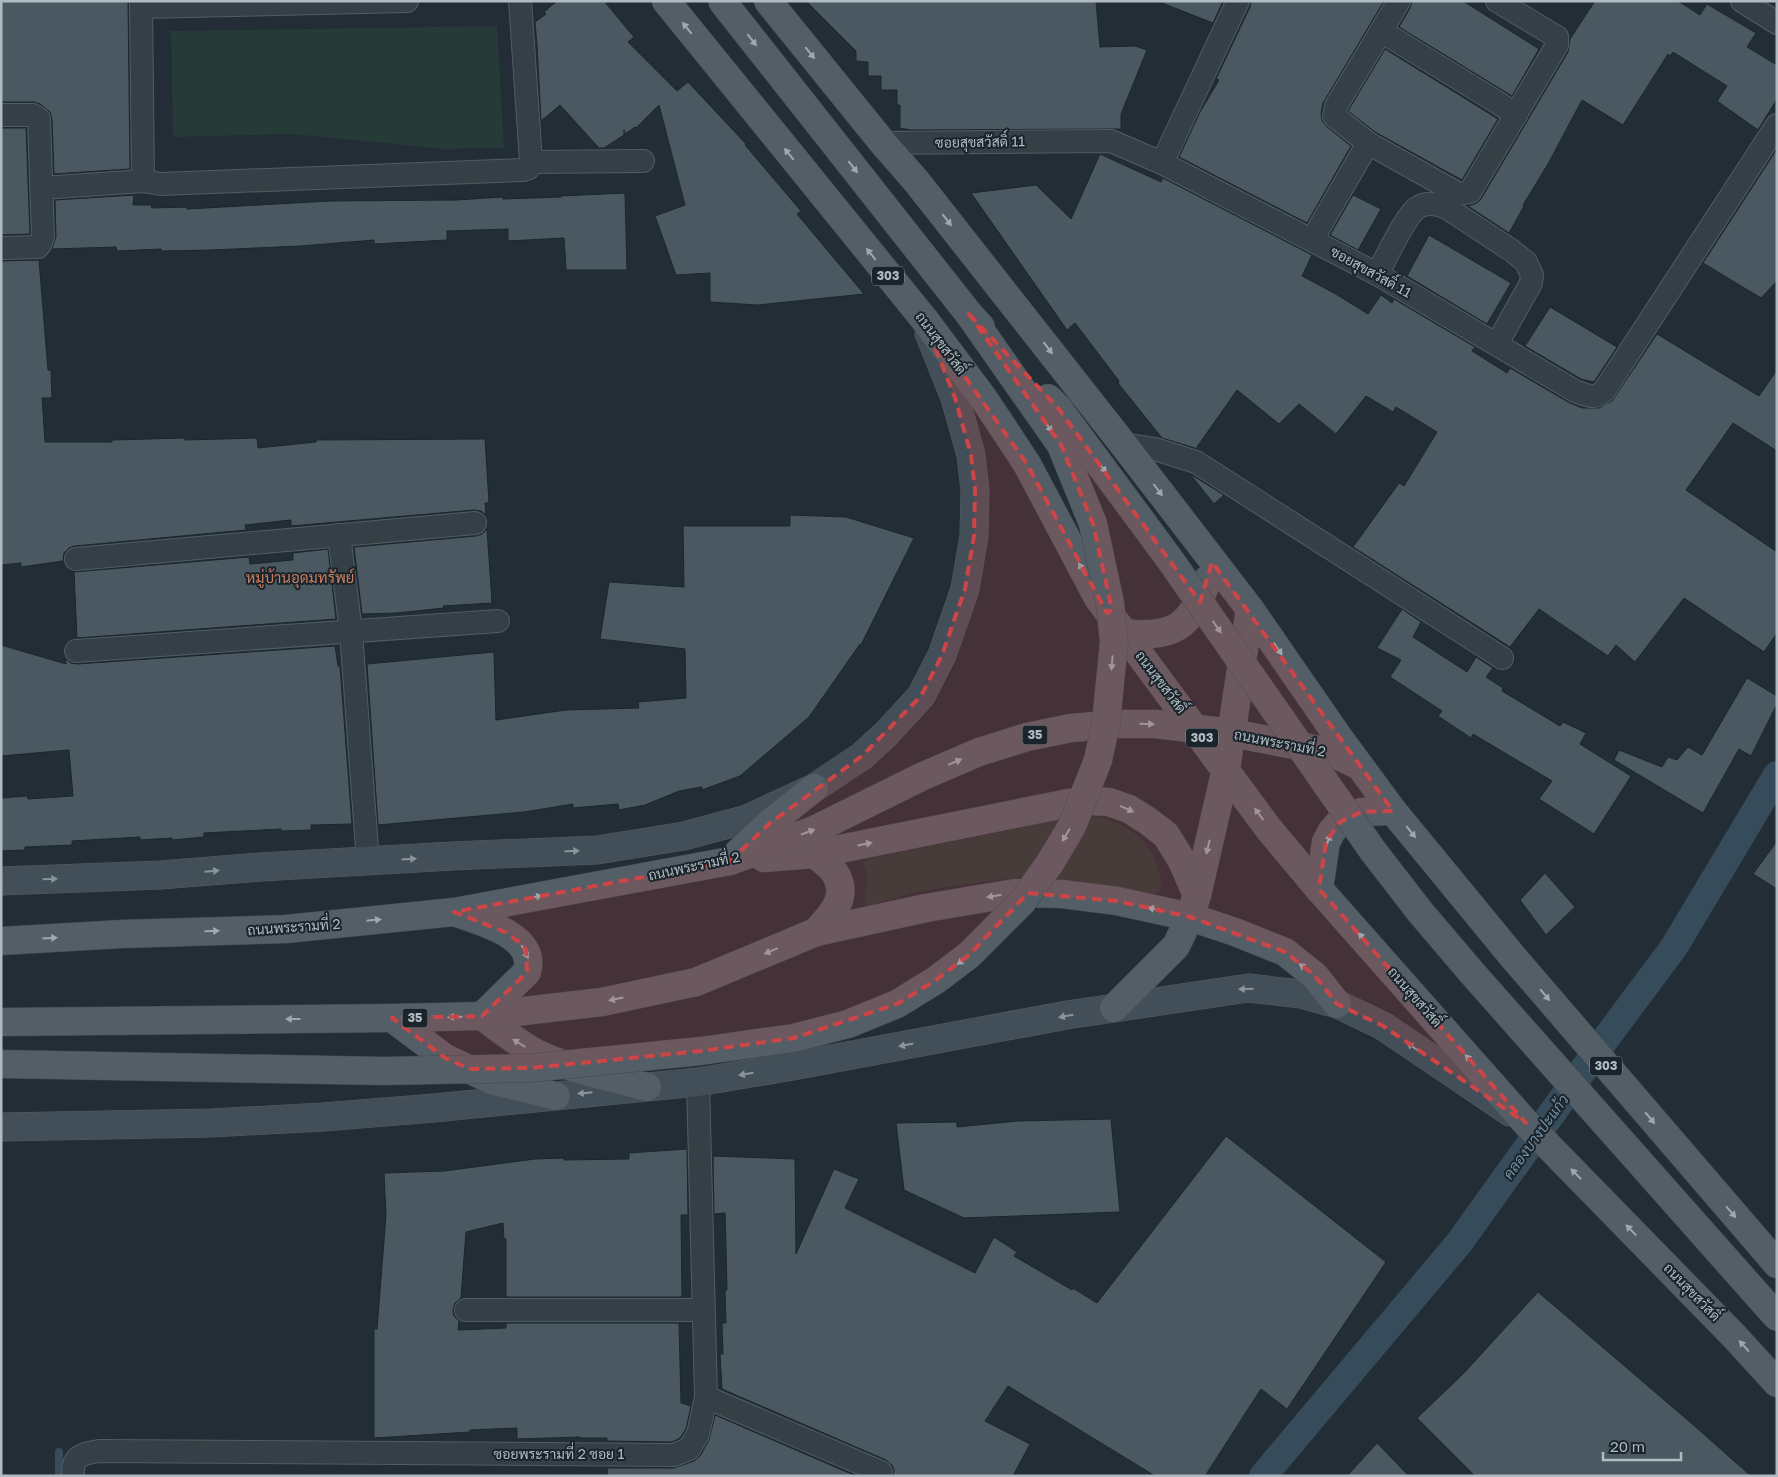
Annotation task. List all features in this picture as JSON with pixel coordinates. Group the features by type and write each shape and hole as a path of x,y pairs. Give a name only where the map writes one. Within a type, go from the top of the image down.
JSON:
{"main road":[{"name":"ถนนสุขสวัสดิ์","path":"666,1 924,319 984,399 1027,464 1098,598 1268,828 1319,889 1526,1123 1777,1382"},
{"path":"1,1064 384,1071 531,1068 701,1051 794,1038 848,1024 898,1004 936,980 969,955 1022,902 1050,863 1072,826 1098,760 1106,723 1114,642 1110,602 1093,524 1061,445 969,314 722,1"},
{"path":"768,1 883,143"},
{"name":"303","path":"883,143 917,182 1250,609 1393,811 1513,957 1699,1176 1777,1264"},
{"path":"969,314 1058,408 1171,561 1356,826 1421,913 1777,1317"},
{"path":"730,861 770,823 814,788 862,756 885,735 920,696 942,655 965,589 974,536 975,490 971,455 956,398 924,319"},
{"path":"1124,633 1145,636 1174,630 1193,613 1203,592 1212,562"},
{"path":"1114,1008 1176,946 1194,906 1226,769 1250,609"},
{"name":"ถนนพระรามที่ 2","path":"1,941 122,934 286,929 454,912 730,861 814,830 920,777 979,752 1027,737 1071,728 1117,724 1155,724 1232,733 1330,752 1360,766"},
{"path":"1,881 160,875 452,856 597,850 684,836 747,819 814,788"},
{"path":"730,861 814,854 1069,803 1109,802 1129,809 1148,821 1166,836 1182,861 1194,906"},
{"path":"1319,889 1326,842 1340,822 1360,812 1393,811"},
{"path":"814,854 835,872 840,898 836,910 816,932"},
{"name":"35","path":"1,1022 482,1016 602,1002 696,982 816,932 926,908 1015,893 1071,895 1117,901 1194,906 1235,932 1285,952 1316,976 1337,1004"},
{"path":"454,912 505,932 526,950 530,963 527,972 482,1016 518,1043 539,1054 573,1067 647,1087"},
{"name":"35","path":"1,1127 211,1123 415,1110 698,1082 986,1029 1248,988 1301,994 1337,1004 1382,1026 1526,1123"},
{"path":"392,1018 445,1058 494,1081 556,1096"}],"street":[{"path":"143,181 141,4 407,1"},
{"path":"42,188 143,181 161,184 523,170 529,168 531,162 520,1"},
{"path":"1162,162 1238,1"},
{"path":"1398,1 1336,106 1334,116 1368,142 1459,194 1470,192 1557,44 1557,36 1497,1"},
{"path":"1742,1 1777,23"},
{"path":"1381,31 1516,115"},
{"path":"1,115 33,115 39,119 43,237 38,247 1,248"},
{"name":"ซอยสุขสวัสดิ์ 11","path":"883,143 1111,141 1162,162 1377,274 1575,391 1591,397 1599,396 1604,391 1777,125"},
{"path":"1312,240 1368,142"},
{"path":"531,162 643,160"},
{"path":"1377,274 1411,213 1424,205 1439,205 1447,208 1511,250 1526,262 1530,268 1532,275 1531,283 1497,344"},
{"path":"1123,444 1155,449 1196,462 1502,658"},
{"path":"76,559 475,523"},
{"path":"339,535 351,632 368,862"},
{"path":"76,651 498,622"},
{"name":"ซอยพระรามที่ 2 ซอย 1","path":"72,1476 74,1461 80,1455 98,1451 674,1455 689,1449 698,1434 706,1397 698,1082"},
{"path":"466,1310 703,1310"},
{"path":"706,1397 881,1472"}],"highlighted area":[{"path":"969,314 1058,408 1200,602 1212,562 1393,811 1361,812 1340,822 1326,842 1319,889 1526,1123 1383,1026 1337,1004 1315,976 1285,952 1190,917 1117,901 1028,893 969,955 936,980 897,1004 794,1038 701,1051 531,1068 470,1069 445,1058 392,1018 482,1016 527,972 526,950 519,942 505,932 454,912 730,861 770,823 862,756 921,696 942,655 965,589 974,536 975,490 971,455 955,398 924,319 1027,464 1107,613 1112,610 1093,524 1061,445"}],"green space":[{"path":"497,26 504,148 444,149 292,134 173,137 171,31"},
{"path":"1080,815 1106,819 1130,830 1140,838 1155,858 1161,880 1158,893 1154,894 1079,881 1021,877 912,893 870,906 864,900 868,879 863,863 868,859 1021,828 1060,817"}],"building":[{"path":"1,1 128,1 130,169 54,174 52,119 50,112 34,102 1,102"},
{"path":"557,1 604,1 634,37 628,42 677,91 688,82 746,144 801,211 797,214 864,294 758,305 710,302 710,273 676,275 655,216 685,205 659,105 636,128 625,134 624,130 624,135 604,148 599,148 560,105 541,121 535,22 546,14 544,12"},
{"path":"806,1 1096,1 1100,47 1135,46 1147,50 1121,114 1121,129 910,130 900,128 900,105 897,105 897,90 881,90 881,76 868,76 868,62 856,61 856,51"},
{"path":"1162,1 1223,1 1213,23 1162,3"},
{"path":"1251,1 1384,1 1323,103 1322,121 1351,146 1307,223 1179,157 1200,112 1219,80 1216,79 1250,7"},
{"path":"1412,1 1463,1 1539,49 1512,96 1399,27"},
{"path":"1595,1 1678,1 1700,15 1707,4 1756,33 1747,47 1777,65 1777,99 1758,130 1717,101 1727,86 1673,52 1670,56 1668,54 1623,125 1582,100 1509,233 1468,206 1477,203 1481,199 1568,52 1570,39"},
{"path":"1385,49 1498,119 1462,180 1375,132 1348,111"},
{"path":"1,128 26,128 30,234 1,235"},
{"path":"1777,149 1777,281 1761,298 1703,263"},
{"path":"1100,154 1161,182 1163,178 1312,255 1302,276 1368,314 1381,295 1392,303 1394,299 1475,347 1472,351 1507,373 1510,368 1568,402 1582,408 1599,408 1612,401 1657,334 1759,396 1777,370 1777,451 1733,423 1686,490 1777,552 1777,633 1764,652 1684,598 1635,662 1616,645 1608,656 1539,609 1510,647 1353,547 1399,483 1404,486 1437,432 1396,407 1393,412 1366,396 1336,434 1299,404 1279,424 1237,390 1197,447 1198,449 1162,438 1118,383 1119,381 1075,323 1067,330 971,193 1036,185 1071,219"},
{"path":"625,193 627,270 566,270 564,238 508,241 508,229 447,231 447,240 374,244 374,240 301,246 211,250 162,251 161,249 117,251 116,247 52,249 56,237 55,200 134,195 133,205 151,205 152,208 187,207 187,209 330,201 456,200 503,197 503,199"},
{"path":"1353,195 1381,209 1358,250 1330,235"},
{"path":"1429,235 1511,283 1487,324 1407,276"},
{"path":"39,260 48,370 51,370 52,398 42,398 45,442 257,438 258,448 316,442 316,440 485,439 489,503 485,503 486,515 481,511 474,510 291,526 291,520 245,525 246,530 75,546 69,548 64,553 63,561 21,567 21,563 1,565 1,261"},
{"path":"1550,307 1617,347 1594,382 1581,379 1525,346"},
{"path":"1190,474 1224,495 1214,504"},
{"path":"790,515 846,517 914,538 861,645 809,717 740,776 702,790 702,787 679,791 645,805 619,810 618,804 573,808 573,804 524,812 378,825 367,664 494,652 496,720 566,710 639,708 638,702 686,698 685,649 600,639 609,582 684,587 683,526 790,526"},
{"path":"487,529 492,603 443,606 444,608 397,613 362,614 354,547 476,536 482,534"},
{"path":"328,549 336,619 77,638 74,572 249,557 250,564 293,560 293,553"},
{"path":"1402,609 1421,622 1413,637 1467,672 1476,657 1493,668 1486,677 1503,688 1502,691 1560,726 1563,722 1586,733 1580,744 1631,776 1594,834 1539,799 1552,781 1473,734 1471,738 1438,716 1442,711 1390,677 1401,660 1377,648"},
{"path":"1,645 66,664 66,659 71,663 77,664 335,646 338,666 340,666 352,824 311,825 311,830 281,831 281,829 204,833 204,837 172,840 172,838 140,840 140,837 72,841 72,845 25,847 25,850 1,851 1,798 27,796 28,799 73,796 69,750 1,756"},
{"path":"1747,678 1777,696 1777,704 1751,756 1739,749 1703,813 1614,760 1619,750 1662,767 1668,757 1677,760 1688,747 1702,755"},
{"path":"1777,841 1777,889 1753,874"},
{"path":"1545,873 1575,907 1546,935 1520,900"},
{"path":"1111,1119 1120,1212 964,1218 904,1190 896,1123 957,1122 957,1127 1018,1121"},
{"path":"1226,1136 1386,1262 1287,1409 1261,1389 1205,1476 1155,1476 1008,1386 985,1421 1030,1444 1013,1476 893,1476 894,1470 892,1465 886,1460 722,1389 720,1354 723,1354 722,1323 726,1323 725,1290 727,1290 725,1213 714,1214 713,1156 795,1159 796,1254 834,1169 859,1179 845,1208 975,1273 994,1237 1017,1252 1014,1256 1097,1303"},
{"path":"687,1149 688,1215 681,1215 682,1297 506,1297 506,1239 504,1239 503,1223 466,1232 461,1298 455,1303 453,1310 454,1316 459,1321 458,1330 506,1328 506,1323 679,1323 681,1403 691,1406 686,1429 680,1438 672,1442 607,1441 607,1438 580,1437 517,1439 517,1428 374,1438 374,1329 377,1329 386,1215 384,1173 444,1171 535,1159 629,1159 629,1153"},
{"path":"1538,1292 1751,1476 1475,1476 1417,1418 1463,1374"},
{"path":"715,1415 856,1476 608,1476 607,1468 674,1468 694,1461 700,1456 709,1440"},
{"path":"1377,1443 1409,1476 1347,1476"}],"waterway":[{"name":"คลองบางปะแก้ว","path":"1263,1476 1459,1243 1674,947 1777,775"},
{"path":"59,1452 59,1476"}],"district":[{"name":"หมู่บ้านอุดมทรัพย์","path":"300,578"}]}
